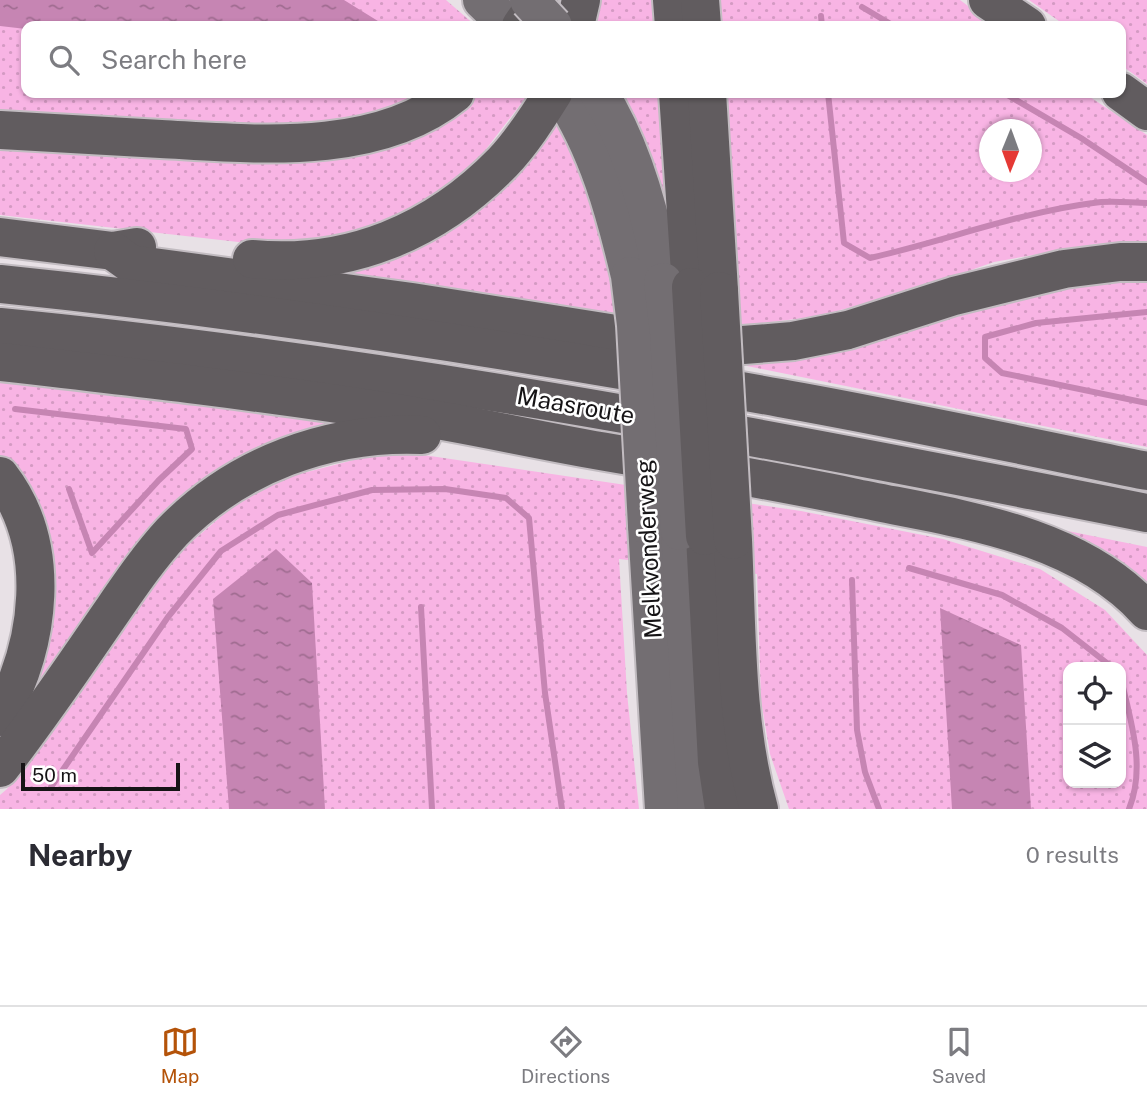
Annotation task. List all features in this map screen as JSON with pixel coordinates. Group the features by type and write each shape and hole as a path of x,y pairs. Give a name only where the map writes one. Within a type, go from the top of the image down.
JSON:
{"highway":[{"path":"524,21 539,0"},
{"path":"576,21 581,0"},
{"path":"672,0 674,21"},
{"path":"701,0 702,21"},
{"path":"988,0 1020,21"},
{"path":"1126,96 1147,111"},
{"path":"0,130 299,143 355,136 403,123 447,98"},
{"path":"0,237 113,251 134,246 284,262 316,259 371,247 394,239 436,217 475,188 504,161 550,98"},
{"path":"678,98 676,284 691,533 724,809"},
{"path":"676,284 706,98"},
{"path":"113,251 131,264 412,302 679,344 743,345 793,341 848,330 954,296 1064,269 1120,262 1147,262"},
{"name":"Maasroute","path":"0,284 151,300 459,343 782,398 1147,471"},
{"name":"Maasroute","path":"0,327 145,341 455,384 768,439 1147,513"},
{"path":"0,362 167,381 398,413 753,478 992,528 1034,541 1098,570 1147,611"},
{"path":"0,768 143,567 172,533 203,504 255,471 306,449 336,441 394,434 482,437 577,447"},
{"path":"0,476 20,512 27,532 32,555 35,598 33,632 28,653 0,716"},
{"path":"691,533 739,667 750,766 759,809"}],"main road":[{"path":"482,0 504,21"},
{"path":"529,0 548,21"},
{"name":"Melkvonderweg","path":"564,98 583,131 603,176 676,284"},
{"name":"Melkvonderweg","path":"602,98 632,165 676,284 669,333 691,533 697,809"},
{"name":"Melkvonderweg","path":"664,809 691,533"}],"shaded area":[{"path":"0,0 446,0 470,21 21,21 21,98 525,98 480,157 420,208 340,236 257,244 0,215"},
{"path":"589,0 960,0 988,21 587,21"},
{"path":"1029,0 1147,0 1147,84 1126,69 1126,21 1059,21"},
{"path":"553,98 1092,98 1147,135 1147,243 1095,244 994,262 900,295 813,317 746,325 593,311 314,270 392,250"},
{"path":"1147,273 1147,447 747,366 745,352 957,308"},
{"path":"0,380 344,422 264,456 0,757 0,729 42,638 0,460"},
{"path":"410,453 801,511 943,539 1040,569 1105,610 1147,655 1147,809 789,809 770,754 761,700 757,574 619,559 627,693 639,809 0,809 0,795 89,678 133,611 182,550 231,508 284,478 369,456"},
{"path":"1009,519 1147,547 1147,587 1132,569"}],"water":[{"path":"0,0 344,0 378,21 21,21 21,28 0,26"},
{"path":"276,549 312,583 325,809 229,809 213,599"},
{"path":"940,608 1021,645 1031,809 952,809"}],"waterway":[{"path":"862,7 886,21"},
{"path":"821,16 822,21"},
{"path":"829,98 844,243 870,258 1009,220 1065,208 1107,202 1147,203"},
{"path":"1013,98 1081,138 1147,182"},
{"path":"1147,312 1036,323 985,337 985,358 1002,373 1147,403"},
{"path":"15,409 186,429 192,449 159,480 92,553 69,489"},
{"path":"51,787 168,617 221,551 278,515 372,490 445,489 506,498 529,518 545,693 562,809"},
{"path":"909,568 1002,595 1062,628 1106,662"},
{"path":"852,580 857,730 865,772 879,809"},
{"path":"421,607 432,809"},
{"path":"1126,701 1137,761 1134,793 1129,809"}]}
